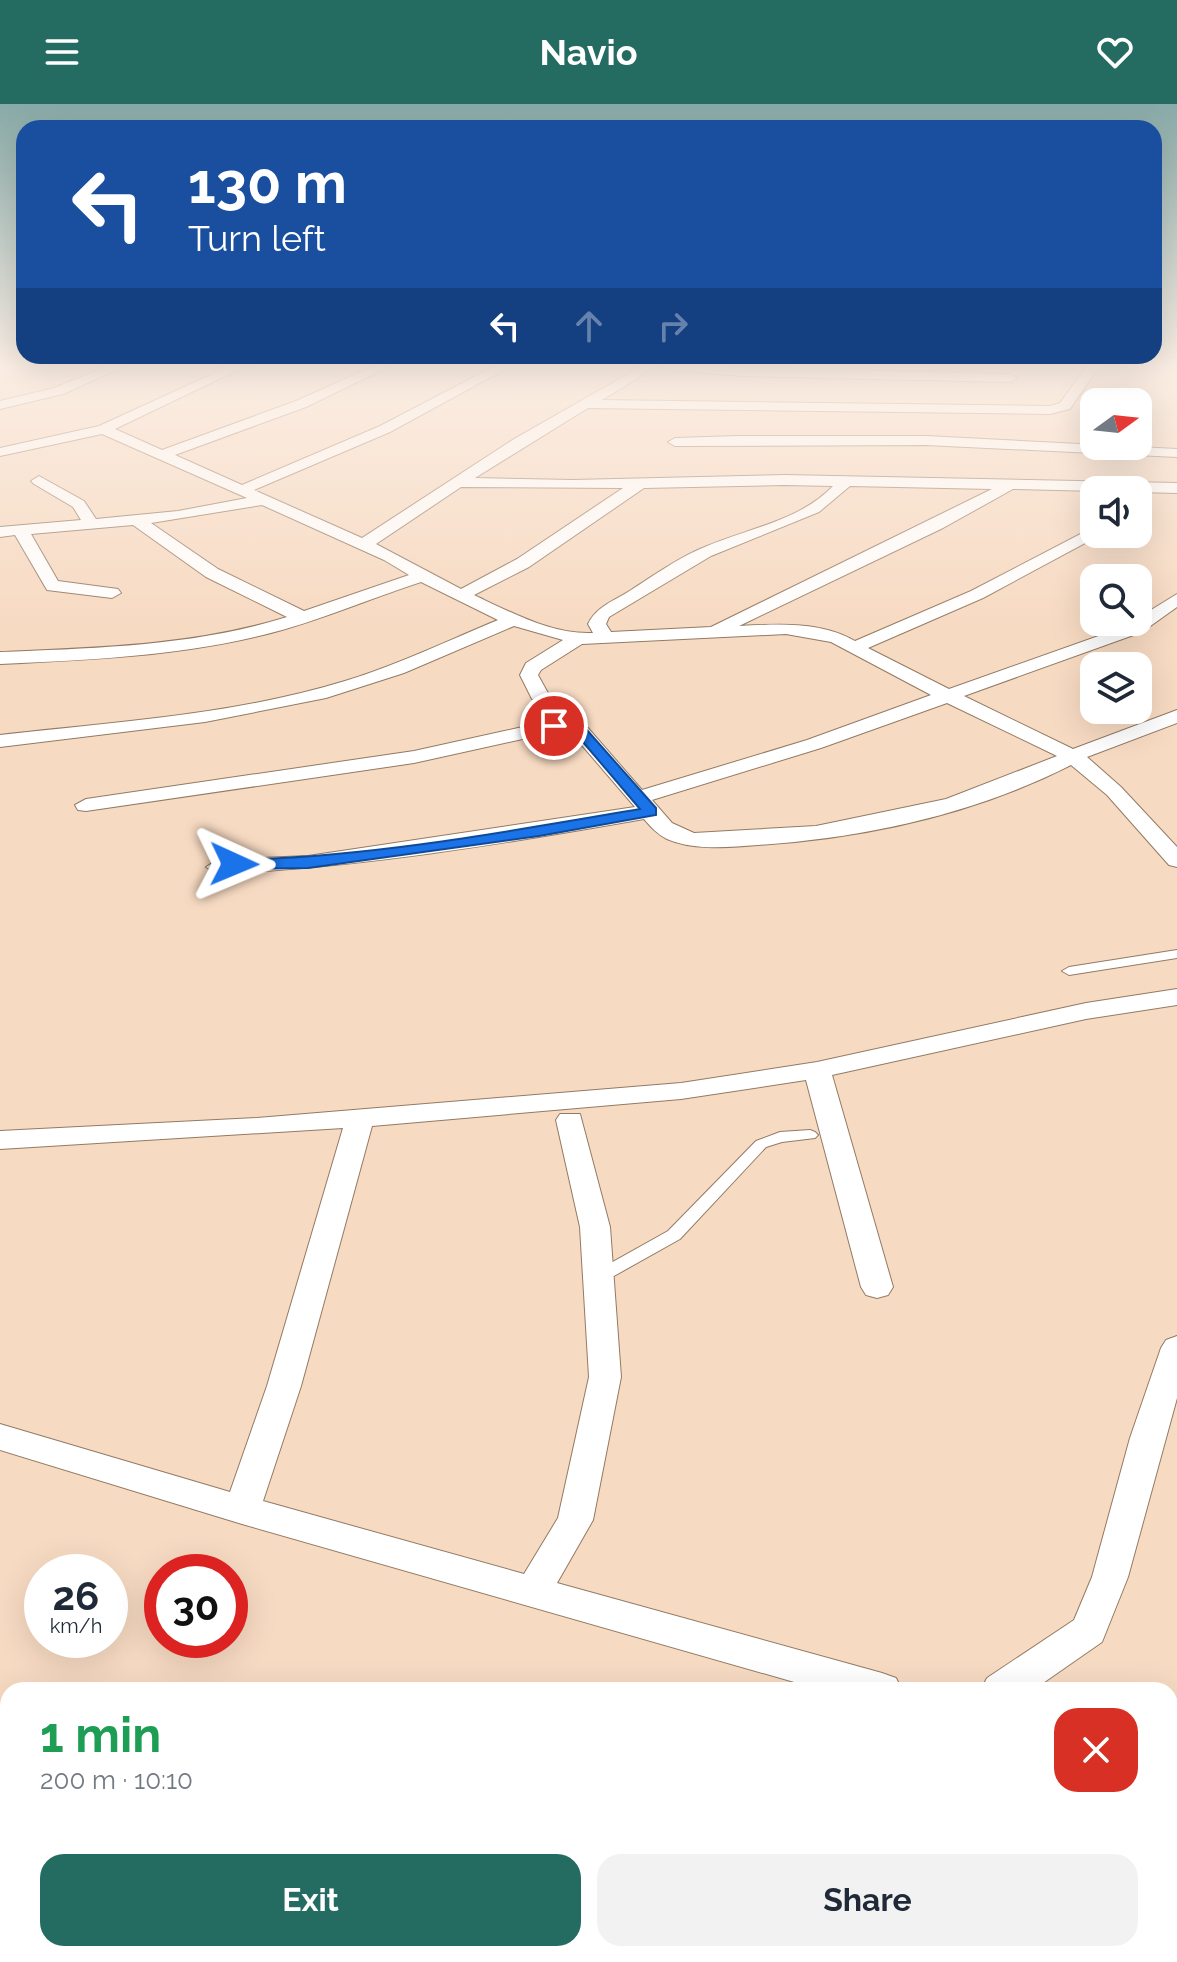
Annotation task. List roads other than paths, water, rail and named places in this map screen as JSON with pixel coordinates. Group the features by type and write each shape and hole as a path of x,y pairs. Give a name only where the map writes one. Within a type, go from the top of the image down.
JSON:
{"street":[{"path":"157,453 364,544 460,596 513,620 578,639 806,630 836,637 943,695 1074,757 1114,791 1177,860"},
{"path":"162,455 168,453"},
{"path":"242,490 329,453"},
{"path":"364,544 503,453"},
{"path":"39,481 79,504 92,525"},
{"path":"459,482 845,482 1080,489"},
{"path":"605,638 597,624 602,614 687,561 812,509 845,482"},
{"path":"460,596 523,563 640,484"},
{"path":"714,632 755,609 968,511 1008,486"},
{"path":"1152,490 1177,488"},
{"path":"0,532 138,521 264,500"},
{"path":"138,521 212,573 303,618"},
{"path":"21,531 53,586 112,593"},
{"path":"855,647 910,625 1032,567 1080,540"},
{"path":"0,658 168,646 258,631 423,576"},
{"path":"217,867 308,863 539,831 645,804 1136,628 1177,599"},
{"path":"0,741 229,712 327,692 425,657 513,620"},
{"path":"539,695 529,675 533,667 578,639"},
{"path":"86,805 414,757 554,726 581,732 672,834 699,841 864,827 978,796 1074,757 1106,740 1171,722"},
{"path":"0,1140 360,1119 681,1091 817,1070 1086,1011 1177,997"},
{"path":"817,1070 877,1287"},
{"path":"242,1510 284,1386 360,1119"},
{"path":"533,1592 575,1520 605,1377 595,1227 570,1120"},
{"path":"1013,1682 1089,1631 1110,1577 1147,1438 1177,1348"},
{"path":"0,1437 242,1510 854,1682"}],"lane":[{"path":"1069,971 1177,954"},
{"path":"599,1277 674,1235 761,1144 780,1137 810,1135"}]}
